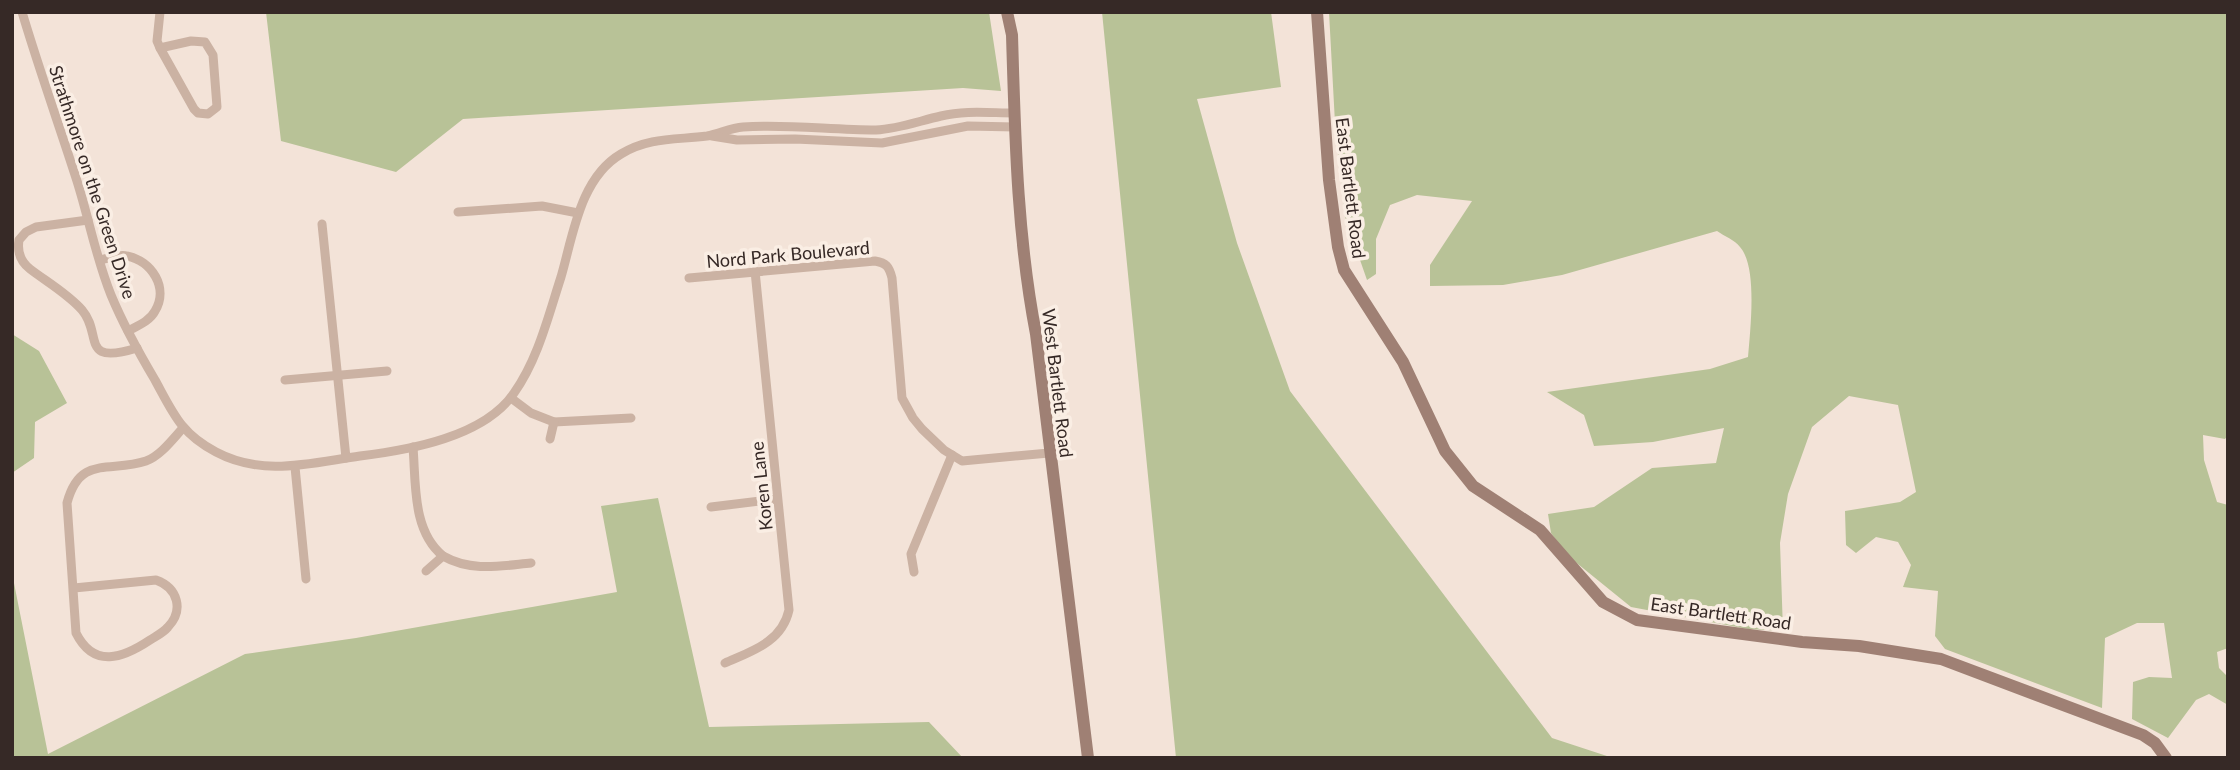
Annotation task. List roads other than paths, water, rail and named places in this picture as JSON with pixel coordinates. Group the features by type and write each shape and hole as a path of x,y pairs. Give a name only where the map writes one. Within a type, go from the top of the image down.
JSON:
{"street":[{"name":"Strathmore on the Green Drive","path":"22,12 110,294 136,348 182,429 215,452 232,459 271,467 295,467 413,447 444,439 492,414 511,398 533,361 578,213 600,173 617,156 642,144 659,139 710,136 750,140 882,142 968,126 1015,127"},
{"name":"West Bartlett Road","path":"1007,12 1012,35 1021,232 1088,758"},
{"name":"East Bartlett Road","path":"1317,12 1329,180 1338,247 1344,270 1403,362 1445,451 1473,486 1540,530 1603,602 1637,620 1804,642 1859,646 1941,659 2143,735 2155,743 2166,758"},
{"path":"159,16 157,41 160,48 194,109 203,114 212,113 217,107 217,101 213,55 208,45 201,41 191,41 160,48"},
{"name":"Strathmore on the Green Drive","path":"710,136 750,127 798,126 878,130 907,126 944,115 969,112 1014,113"},
{"path":"968,126 969,112"},
{"path":"750,127 750,140"},
{"path":"458,212 542,206 578,213"},
{"path":"88,220 31,229 19,240 20,256 23,263 85,313 96,347 101,351 114,354 136,348"},
{"path":"322,223 346,458"},
{"path":"100,260 121,255 141,261 158,278 158,302 152,315 128,331"},
{"name":"Nord Park Boulevard","path":"689,278 875,261 885,263 890,269 902,398 922,429 953,455"},
{"name":"Koren Lane","path":"725,663 777,636 789,610 755,271"},
{"path":"285,380 387,371"},
{"path":"511,398 531,413 554,422 631,418"},
{"path":"550,439 554,422"},
{"path":"74,588 156,580 167,585 177,598 177,615 167,629 133,651 116,657 104,657 87,650 76,633 67,502 72,485 97,468 133,464 154,457 182,429"},
{"path":"413,447 419,511 426,536 443,556 475,568 531,563"},
{"path":"914,572 911,554 953,455 962,461 1049,453"},
{"path":"295,467 306,579"},
{"path":"711,507 777,499"},
{"path":"426,571 443,556"}]}
